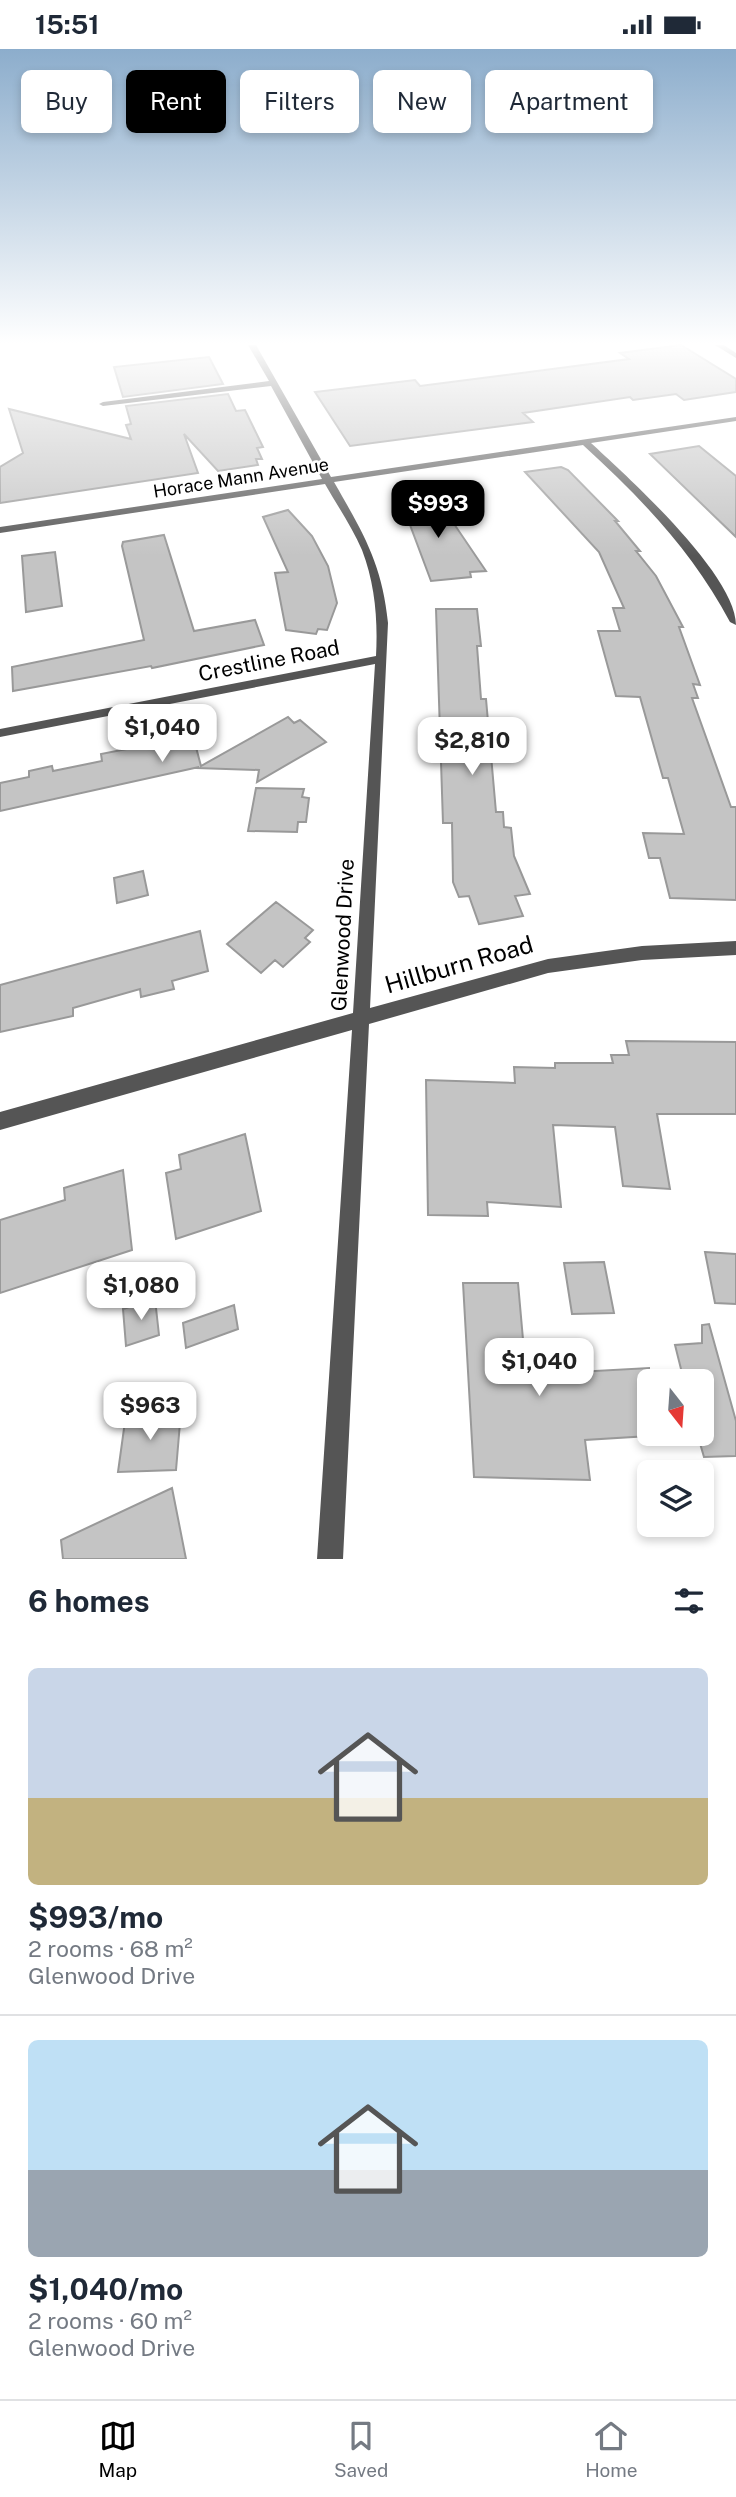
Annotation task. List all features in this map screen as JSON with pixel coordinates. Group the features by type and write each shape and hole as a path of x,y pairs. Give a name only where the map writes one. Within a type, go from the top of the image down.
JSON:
{"street":[{"name":"Glenwood Drive","path":"291,415 366,548 382,601 381,659 330,1559"},
{"name":"Horace Mann Avenue","path":"0,530 736,419"},
{"path":"585,442 674,528 703,565 736,622"},
{"name":"Crestline Road","path":"0,733 381,659"},
{"name":"Hillburn Road","path":"0,1121 548,966 610,955 685,948 736,949"}],"building":[{"path":"11,415 35,415 131,439 126,425 131,424 129,415 248,415 263,447 257,448 262,459 256,459 258,465 218,471 184,434 198,473 0,503 0,467 23,453"},
{"path":"330,415 526,415 533,422 350,446"},
{"path":"699,446 736,476 736,537 650,454"},
{"path":"561,467 568,470 618,521 615,521 640,551 636,551 656,576 683,627 679,627 700,685 693,684 698,698 692,698 731,807 736,807 736,900 670,898 660,858 649,858 643,833 684,834 668,778 663,778 640,697 616,696 598,631 620,631 613,608 624,608 599,552 525,472"},
{"path":"398,492 428,492 433,518 448,515 486,571 470,572 471,577 431,581 410,525 400,509"},
{"path":"288,510 312,536 328,566 337,603 327,630 318,629 316,634 286,630 275,573 288,572 263,517"},
{"path":"164,535 194,631 255,620 264,645 152,668 151,666 13,691 12,667 144,640 122,546 123,542"},
{"path":"55,552 62,606 26,612 22,556"},
{"path":"436,609 477,609 481,646 477,646 481,699 486,699 496,812 503,812 504,827 511,828 514,856 530,894 515,896 523,916 479,924 469,896 459,897 453,882 452,823 443,823"},
{"path":"288,717 294,723 300,720 326,742 257,782 259,770 196,768 199,767 0,811 0,783 29,777 29,771 52,766 53,771 102,761 101,754 193,736 201,766"},
{"path":"256,788 304,789 302,797 309,798 306,822 298,822 297,832 248,831"},
{"path":"143,871 148,895 117,903 114,878"},
{"path":"276,902 313,930 305,938 310,942 283,967 275,960 261,973 227,944"},
{"path":"200,931 208,971 172,981 174,989 141,997 140,989 73,1008 73,1016 0,1032 0,985"},
{"path":"626,1041 736,1042 736,1114 657,1114 670,1189 623,1186 615,1127 553,1125 561,1207 487,1202 488,1216 428,1215 426,1080 515,1083 514,1067 555,1068 555,1063 613,1063 611,1055 629,1055"},
{"path":"245,1134 261,1211 176,1239 166,1173 181,1169 179,1155"},
{"path":"123,1170 132,1250 0,1293 0,1220 65,1200 64,1188"},
{"path":"705,1252 736,1254 736,1304 715,1303"},
{"path":"604,1262 614,1313 572,1314 564,1263"},
{"path":"463,1283 518,1283 525,1362 575,1362 577,1372 649,1368 637,1369 637,1437 585,1440 590,1480 474,1477"},
{"path":"155,1299 159,1335 126,1346 123,1309"},
{"path":"234,1305 238,1329 186,1348 183,1323"},
{"path":"709,1324 736,1421 736,1456 704,1457 701,1446 714,1446 714,1369 681,1369 675,1345 702,1343 702,1325"},
{"path":"181,1411 176,1470 118,1472 126,1414"},
{"path":"172,1488 186,1559 63,1559 61,1540"}]}
